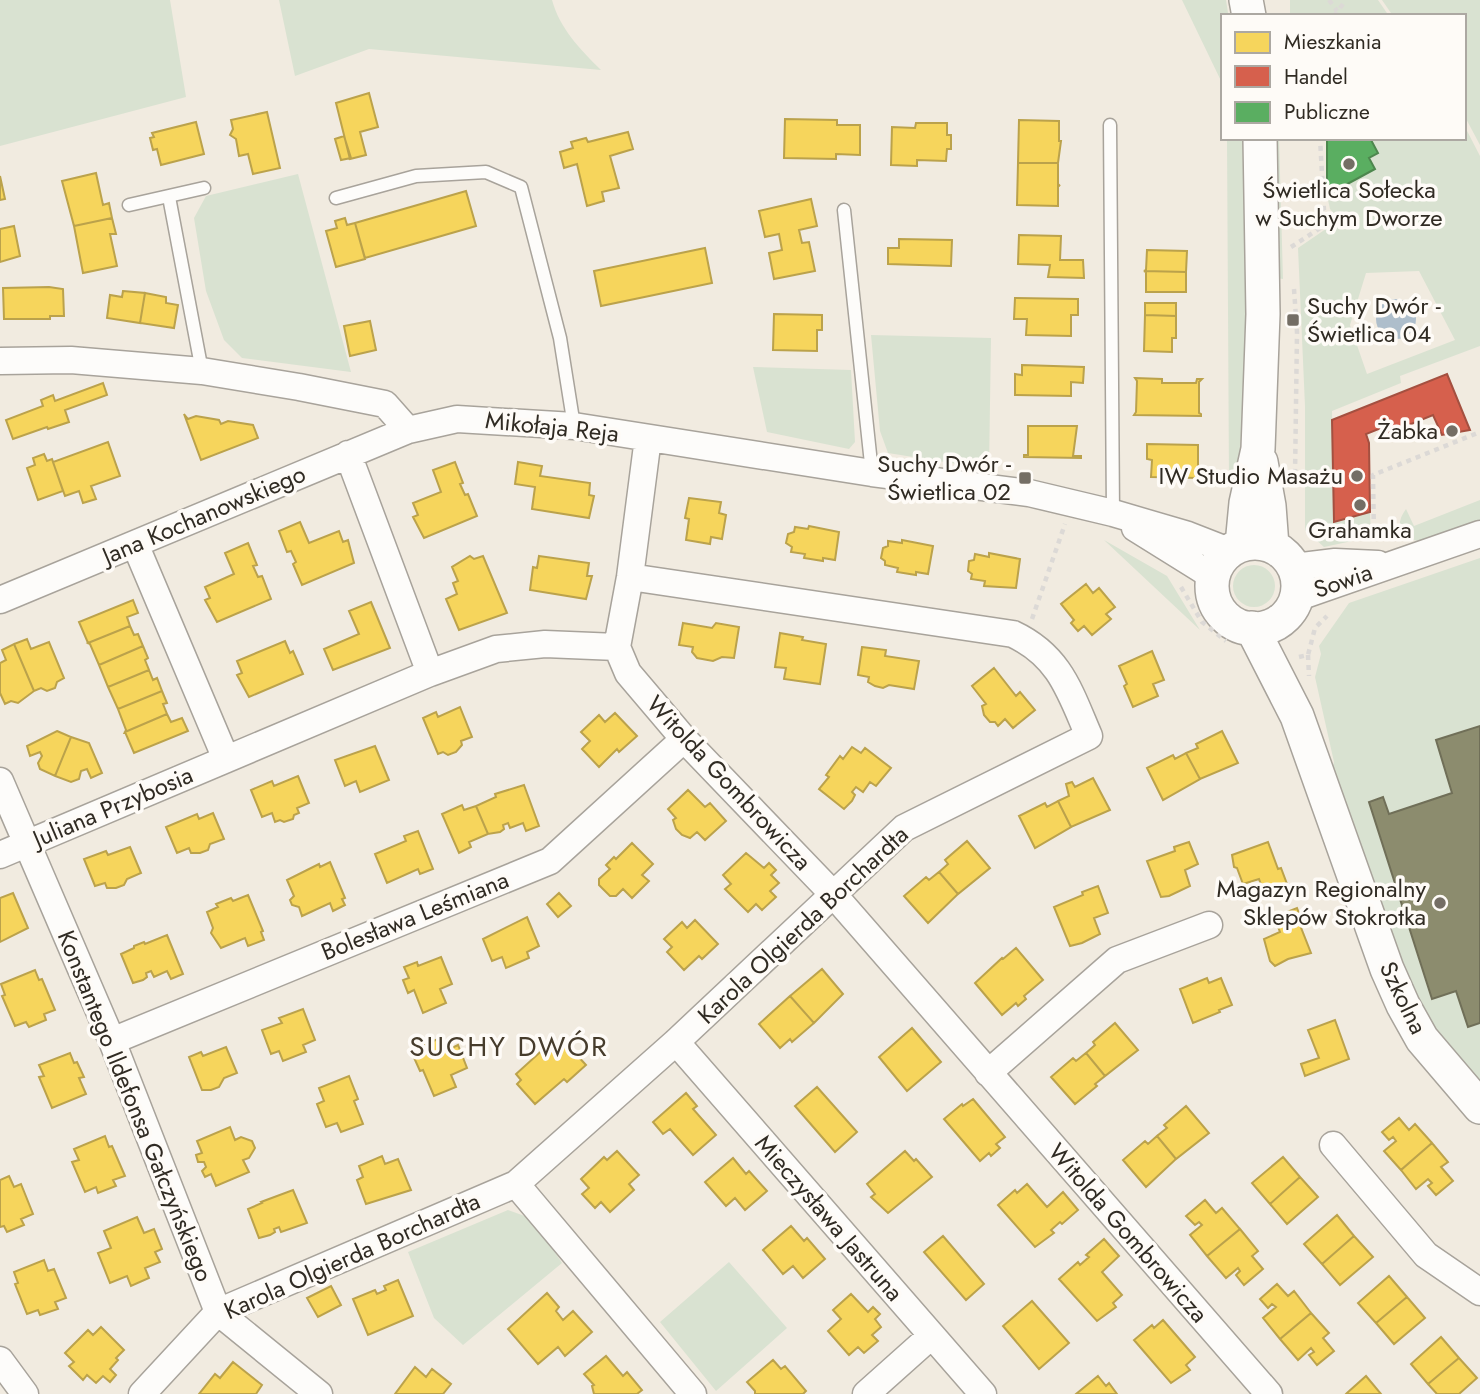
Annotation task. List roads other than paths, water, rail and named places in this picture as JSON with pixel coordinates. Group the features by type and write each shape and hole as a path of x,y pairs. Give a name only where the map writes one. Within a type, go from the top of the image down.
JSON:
{"street":[{"path":"1260,140 1263,314 1258,449 1246,502 1260,579"},
{"path":"0,361 71,360 202,371 363,398 385,404 408,430"},
{"name":"Mikołaja Reja","path":"408,430 457,419 574,426 872,474 1029,493 1113,513 1188,535 1260,579"},
{"name":"Jana Kochanowskiego","path":"0,600 408,430"},
{"path":"617,647 630,577 648,438"},
{"path":"348,454 430,673"},
{"name":"Sowia","path":"1260,579 1391,565 1480,534"},
{"path":"135,544 226,759"},
{"name":"Karola Olgierda Borchardta","path":"142,1394 218,1312 516,1184 676,1042 904,828 1089,736 1064,676 1036,646 1013,634 630,577"},
{"name":"Szkolna","path":"1260,579 1288,660 1297,716"},
{"name":"Szkolna","path":"1260,579 1297,716 1387,969 1422,1040 1480,1107"},
{"name":"Juliana Przybosia","path":"0,855 430,673 495,649 545,644 617,647"},
{"name":"Witolda Gombrowicza","path":"617,647 628,673 684,739 833,894 1269,1394"},
{"name":"Bolesława Leśmiana","path":"113,1041 550,861 684,739"},
{"name":"Konstantego Ildefonsa Gałczyńskiego","path":"0,781 113,1041 218,1312 319,1394"},
{"path":"988,1073 1117,960 1209,925"},
{"name":"Mieczysława Jastruna","path":"676,1042 983,1394"},
{"path":"1333,1145 1426,1255 1480,1292"},
{"path":"516,1184 693,1394"},
{"path":"866,1394 931,1336"},
{"path":"0,1360 26,1394"}],"lane":[{"path":"1110,125 1113,513"},
{"path":"336,198 416,176 486,172 521,187 560,338 574,426"},
{"path":"129,205 204,188"},
{"path":"169,197 202,371"},
{"path":"844,210 872,474"}],"water":[{"path":"1396,299 1404,300 1410,305 1415,311 1415,327 1410,333 1404,338 1396,339 1388,338 1382,333 1377,327 1376,319 1377,311 1382,305 1388,300"}],"place":[{"name":"Świetlica Sołecka w Suchym Dworze","path":"1349,164"},
{"name":"Suchy Dwór - Świetlica 04","path":"1293,320"},
{"name":"Żabka","path":"1452,431"},
{"name":"IW Studio Masażu","path":"1357,476"},
{"name":"Suchy Dwór - Świetlica 02","path":"1025,478"},
{"name":"Grahamka","path":"1360,505"},
{"name":"Magazyn Regionalny Sklepów Stokrotka","path":"1440,903"}],"district":[{"name":"SUCHY DWÓR","path":"509,1046"}]}
